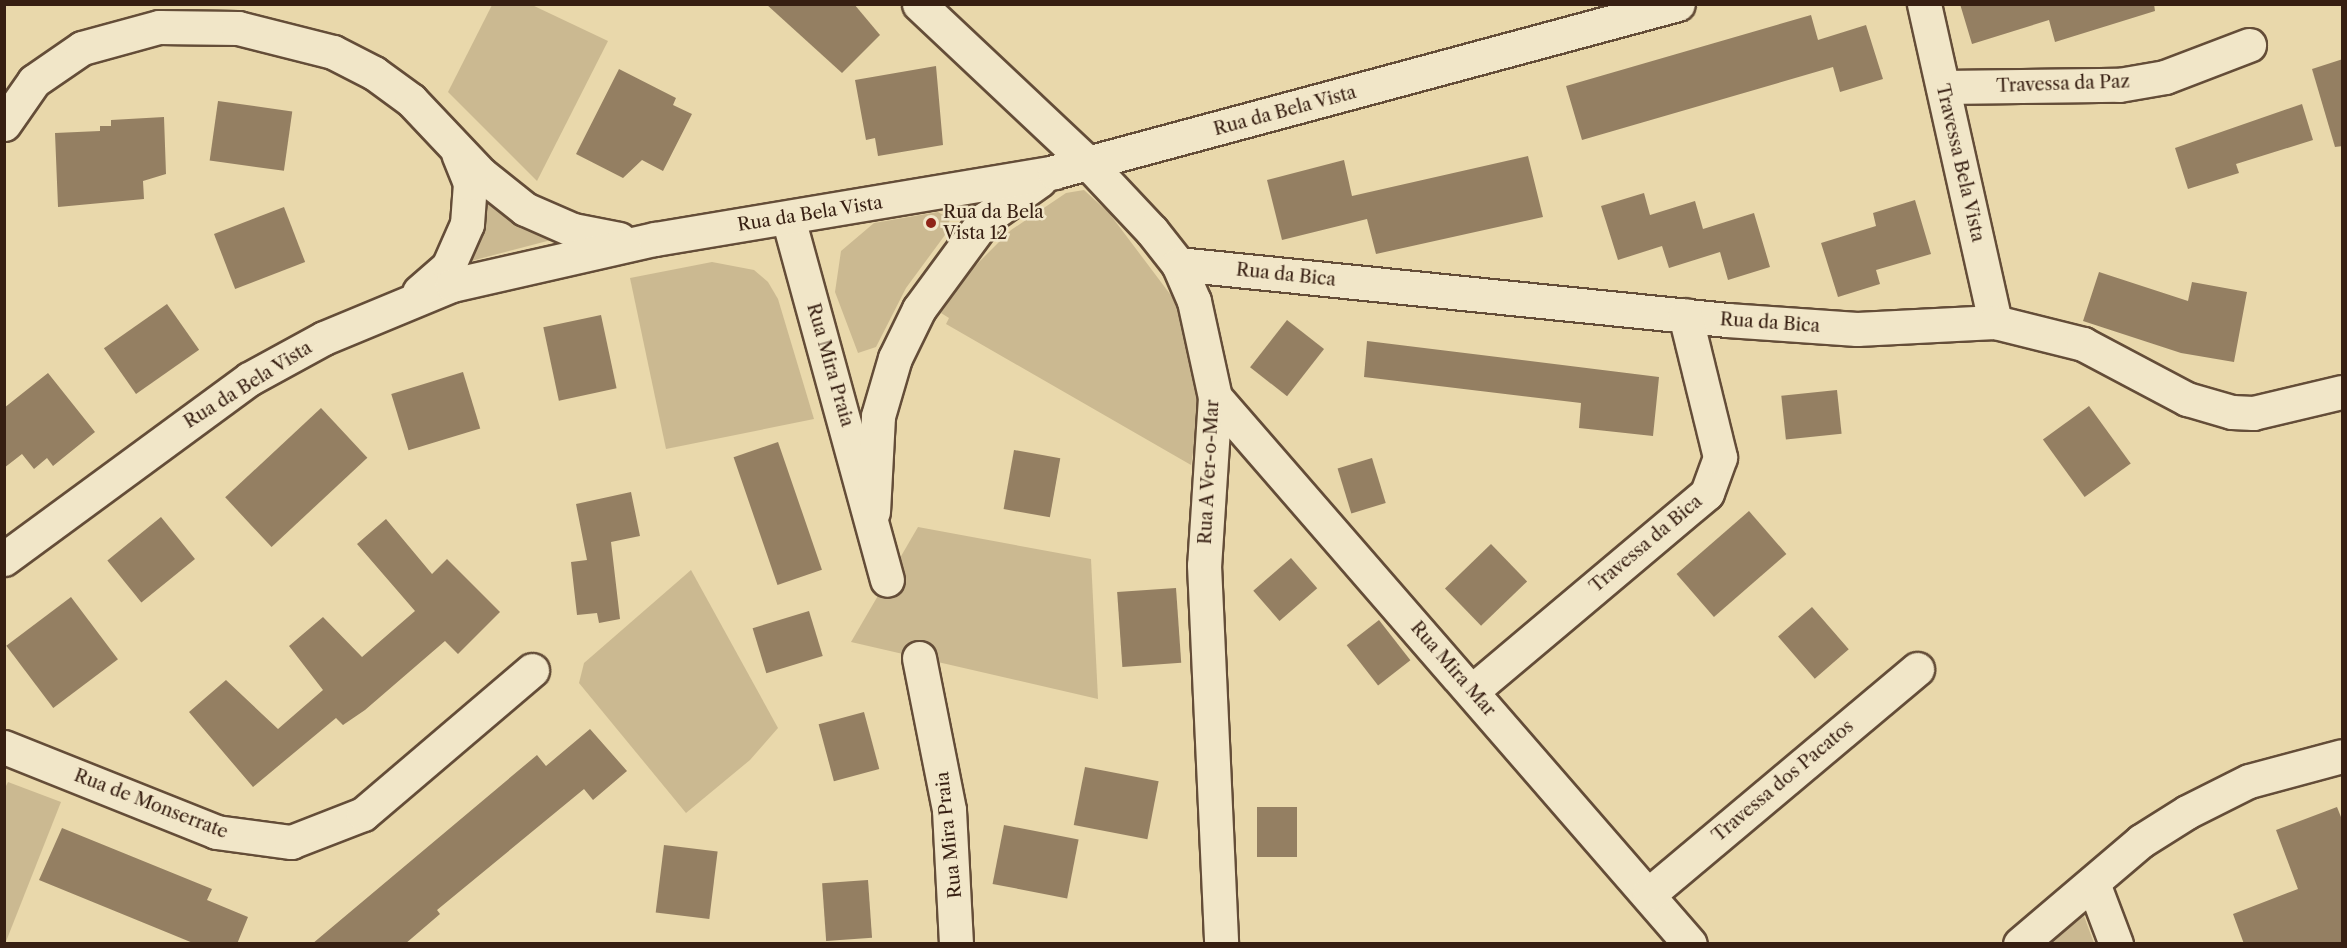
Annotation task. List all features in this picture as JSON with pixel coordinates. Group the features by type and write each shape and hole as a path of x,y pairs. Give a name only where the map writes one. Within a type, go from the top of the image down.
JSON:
{"street":[{"name":"Rua A Ver-o-Mar","path":"919,4 1089,164 1178,264 1194,302 1215,397 1204,565 1221,944"},
{"name":"Rua da Bela Vista","path":"4,559 249,380 324,338 399,305 492,273 655,239 1054,172 1678,4"},
{"name":"Travessa Bela Vista","path":"1924,4 1995,322"},
{"path":"4,124 34,81 82,48 114,36 197,25 273,35 333,52 411,100 481,174 525,209 599,237 655,239"},
{"name":"Travessa da Paz","path":"1943,87 2119,85 2164,77 2248,45"},
{"path":"399,305 448,267 467,224 470,183 448,137"},
{"name":"Rua Mira Praia","path":"873,512 878,416 895,358 919,309 985,219 1054,172"},
{"name":"Rua Mira Praia","path":"788,218 873,512 887,580"},
{"name":"Rua da Bica","path":"1178,264 1685,315 1857,329 1995,322 2083,344 2187,399 2253,413 2343,392"},
{"name":"Travessa da Bica","path":"1472,691 1707,493 1720,457 1685,315"},
{"name":"Rua Mira Mar","path":"1215,397 1649,894 1690,944"},
{"name":"Rua Mira Praia","path":"919,658 949,810 956,944"},
{"name":"Travessa dos Pacatos","path":"1649,894 1917,669"},
{"name":"Rua de Monserrate","path":"4,747 216,832 291,842 363,814 532,670"},
{"path":"2020,944 2141,841 2248,781 2343,756"},
{"path":"2092,883 2116,944"}],"shaded area":[{"path":"492,5 532,5 608,41 537,181 448,92"},
{"path":"1084,190 1109,213 1173,298 1188,340 1200,410 1191,465 946,324 949,318 941,313 970,271 1011,230 1066,193"},
{"path":"485,198 555,239 471,261"},
{"path":"938,212 950,219 945,235 906,288 876,347 858,353 835,292 841,251 874,223"},
{"path":"712,262 754,270 768,282 778,299 814,419 666,449 630,278"},
{"path":"918,527 1091,559 1098,699 851,642"},
{"path":"691,570 778,728 750,760 686,813 579,683 584,663"},
{"path":"8,782 61,802 5,944 4,790"},
{"path":"2084,916 2094,943 2050,943"}],"building":[{"path":"766,4 854,4 880,35 842,73"},
{"path":"1960,4 2154,4 2155,11 2055,42 2049,20 1972,44"},
{"path":"1811,15 1818,40 1866,25 1883,79 1840,92 1833,67 1582,140 1566,86"},
{"path":"2343,59 2343,146 2335,147 2312,69"},
{"path":"936,66 943,145 878,156 875,138 866,140 855,80"},
{"path":"619,69 676,98 673,105 692,114 663,171 642,160 623,178 576,154"},
{"path":"218,101 292,111 284,171 210,160"},
{"path":"2302,104 2313,140 2236,164 2239,173 2188,189 2175,148"},
{"path":"164,117 166,174 143,181 144,199 58,207 55,133 100,131 100,126 111,126 111,120"},
{"path":"1528,156 1543,217 1376,254 1367,219 1282,240 1267,180 1344,160 1352,196"},
{"path":"1644,193 1650,215 1695,201 1703,229 1754,213 1770,267 1728,280 1720,252 1669,268 1662,246 1618,260 1601,206"},
{"path":"1915,200 1931,254 1876,270 1880,284 1838,297 1821,243 1876,226 1873,213"},
{"path":"284,207 305,262 235,289 214,234"},
{"path":"2099,272 2188,301 2192,282 2247,292 2234,362 2181,353 2083,321"},
{"path":"167,304 199,350 136,394 104,348"},
{"path":"601,315 617,388 559,401 543,327"},
{"path":"1287,320 1324,349 1287,396 1250,367"},
{"path":"1367,341 1659,377 1653,436 1579,428 1581,403 1364,377"},
{"path":"463,372 480,428 409,450 391,394"},
{"path":"48,373 95,432 53,466 47,458 34,469 22,454 4,468 4,408"},
{"path":"1837,390 1842,434 1786,440 1781,396"},
{"path":"2089,406 2131,463 2085,497 2043,440"},
{"path":"321,408 367,458 272,547 225,497"},
{"path":"778,442 822,570 778,585 734,457"},
{"path":"1014,450 1060,458 1050,517 1004,509"},
{"path":"1372,458 1386,503 1351,513 1338,469"},
{"path":"631,492 640,536 611,542 620,619 599,623 597,613 577,615 571,562 587,560 576,504"},
{"path":"1749,511 1786,554 1714,617 1677,574"},
{"path":"161,517 195,559 141,602 107,560"},
{"path":"386,519 432,574 447,559 500,612 458,654 445,641 365,710 343,725 336,718 253,787 189,712 226,680 278,729 323,690 289,646 323,617 362,657 415,611 357,544"},
{"path":"1491,544 1527,581 1481,626 1445,588"},
{"path":"1291,558 1317,588 1280,621 1253,591"},
{"path":"1176,588 1181,663 1122,667 1117,592"},
{"path":"71,597 118,659 53,708 6,646"},
{"path":"1812,607 1849,649 1815,679 1778,637"},
{"path":"809,611 823,656 766,673 753,628"},
{"path":"1379,620 1410,660 1378,685 1347,645"},
{"path":"864,712 879,769 834,781 819,724"},
{"path":"590,729 627,771 593,800 584,789 437,910 440,914 405,944 312,944 537,755 546,766"},
{"path":"1085,767 1159,781 1147,839 1074,825"},
{"path":"1257,807 1297,807 1297,857 1257,857"},
{"path":"2337,807 2343,822 2343,944 2244,944 2233,914 2298,889 2276,830"},
{"path":"1004,825 1079,840 1067,898 993,884"},
{"path":"62,828 212,889 207,900 248,917 237,944 193,943 39,880"},
{"path":"664,845 718,852 709,919 656,912"},
{"path":"868,880 872,938 826,941 822,883"}],"place":[{"name":"Rua da Bela Vista 12","path":"931,223"}]}
